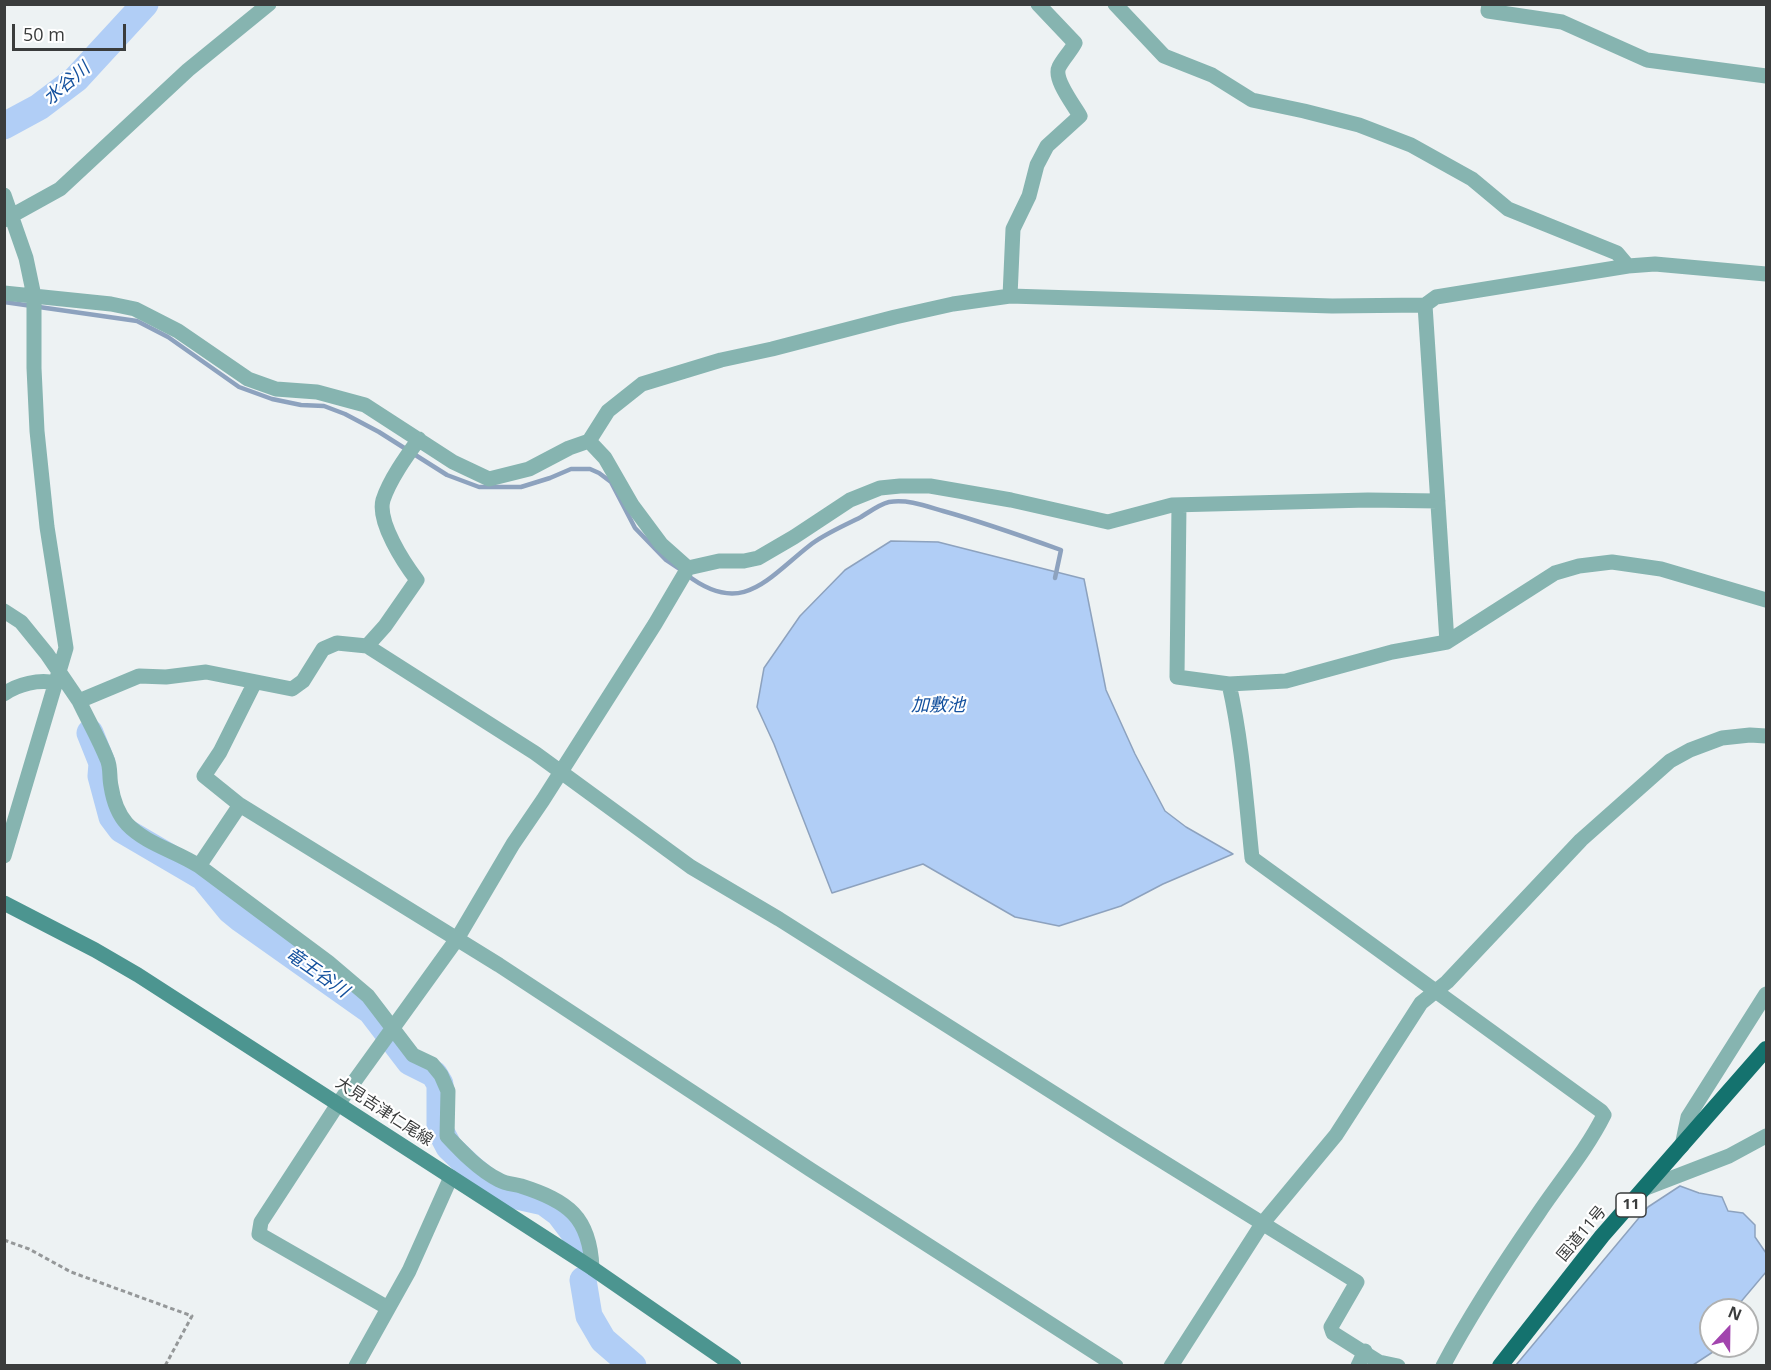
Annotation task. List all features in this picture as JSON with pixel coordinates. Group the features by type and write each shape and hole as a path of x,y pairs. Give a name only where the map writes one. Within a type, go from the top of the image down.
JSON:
{"highway":[{"name":"国道11号","path":"1500,1365 1602,1236 1767,1049"}],"main road":[{"name":"大見吉津仁尾線","path":"4,903 138,975 592,1268 734,1365"}],"street":[{"path":"9,218 60,189 188,70 269,4"},
{"path":"1010,296 1013,229 1029,196 1037,165 1047,146 1080,116 1057,73 1059,66 1075,43 1038,4"},
{"path":"1115,4 1164,56 1212,75 1252,100 1359,125 1411,145 1472,179 1508,209 1617,253 1628,266"},
{"path":"1489,4 1488,10 1562,22 1647,60 1767,76"},
{"path":"4,195 9,218 26,258 34,302 37,431 47,527 66,648 4,856"},
{"path":"4,292 34,302 111,304 135,309 178,331 248,379 276,389 318,392 365,405 414,447 489,479 529,469 569,448 589,441 608,411 642,384 721,360 952,304 1010,296 1332,306 1425,305 1436,297 1628,266 1655,264 1767,274"},
{"path":"1425,305 1447,642"},
{"path":"589,441 605,458 632,505 662,544 688,568"},
{"path":"367,646 385,626 417,580 406,566 385,525 382,502 414,447"},
{"path":"388,1308 259,1234 261,1222 338,1104 457,939 513,844 655,624 688,568 720,561 744,561 758,558 850,500 880,488 930,486 1011,500 1108,522 1172,505 1368,500 1438,501"},
{"path":"1179,505 1177,677 1229,684 1286,681 1392,652 1447,642 1555,573 1579,566 1612,562 1662,569 1767,600"},
{"path":"4,611 21,622 57,677 79,701 108,761 111,788 116,805 127,824 140,834 183,855 199,866 328,962 368,996 390,1033 413,1055 432,1064 441,1075 448,1091 447,1136 465,1156 500,1181 561,1201 582,1225 591,1248 592,1268"},
{"path":"79,701 139,676 206,672 292,689 303,681 323,649 337,643 367,646 535,753 691,867 779,919 1357,1282 1331,1327 1333,1333 1361,1358 1398,1365"},
{"path":"4,693 11,689 57,677"},
{"path":"255,682 220,752 204,776 240,805 457,939 1116,1365"},
{"path":"1229,684 1252,858 1592,1104 1604,1115 1596,1132 1467,1320 1443,1365"},
{"path":"1171,1365 1262,1224 1336,1135 1422,1003 1447,982 1581,840 1670,761 1690,750 1722,738 1767,736"},
{"path":"199,866 240,805"},
{"path":"1682,1146 1688,1117 1767,994"},
{"path":"1646,1188 1729,1156 1767,1136"},
{"path":"356,1365 409,1271 451,1178"}],"path":[{"path":"4,1240 29,1249 71,1272 192,1316 165,1365"}],"water":[{"name":"加敷池","path":"891,541 938,542 1084,579 1106,690 1135,754 1165,811 1186,827 1233,854 1163,884 1121,906 1059,926 1015,917 923,864 832,893 774,744 757,707 764,668 800,616 845,570"},
{"path":"1680,1186 1699,1193 1722,1197 1728,1211 1743,1213 1755,1225 1755,1237 1766,1253 1766,1272 1744,1298 1699,1298 1699,1358 1704,1358 1693,1365 1516,1365 1648,1207"}],"waterway":[{"name":"水谷川","path":"4,126 39,107 76,79 145,4"},
{"path":"4,302 137,321 168,337 239,387 272,399 301,405 324,406 345,414 379,432 447,475 479,487 521,487 571,469 590,469 611,482 635,528 666,560 678,568"},
{"path":"687,575 706,587 723,593 739,593 753,589 821,538 882,504 903,501 958,515 1061,550 1055,578"},
{"name":"竜王谷川","path":"90,733 102,763 101,776 112,817 121,829 203,877 230,910 241,919 371,1011 410,1062 434,1074 440,1084 440,1130 449,1147 496,1188 544,1202 559,1213 581,1242"},
{"name":"竜王谷川","path":"583,1280 589,1316 603,1340 633,1366"}]}
